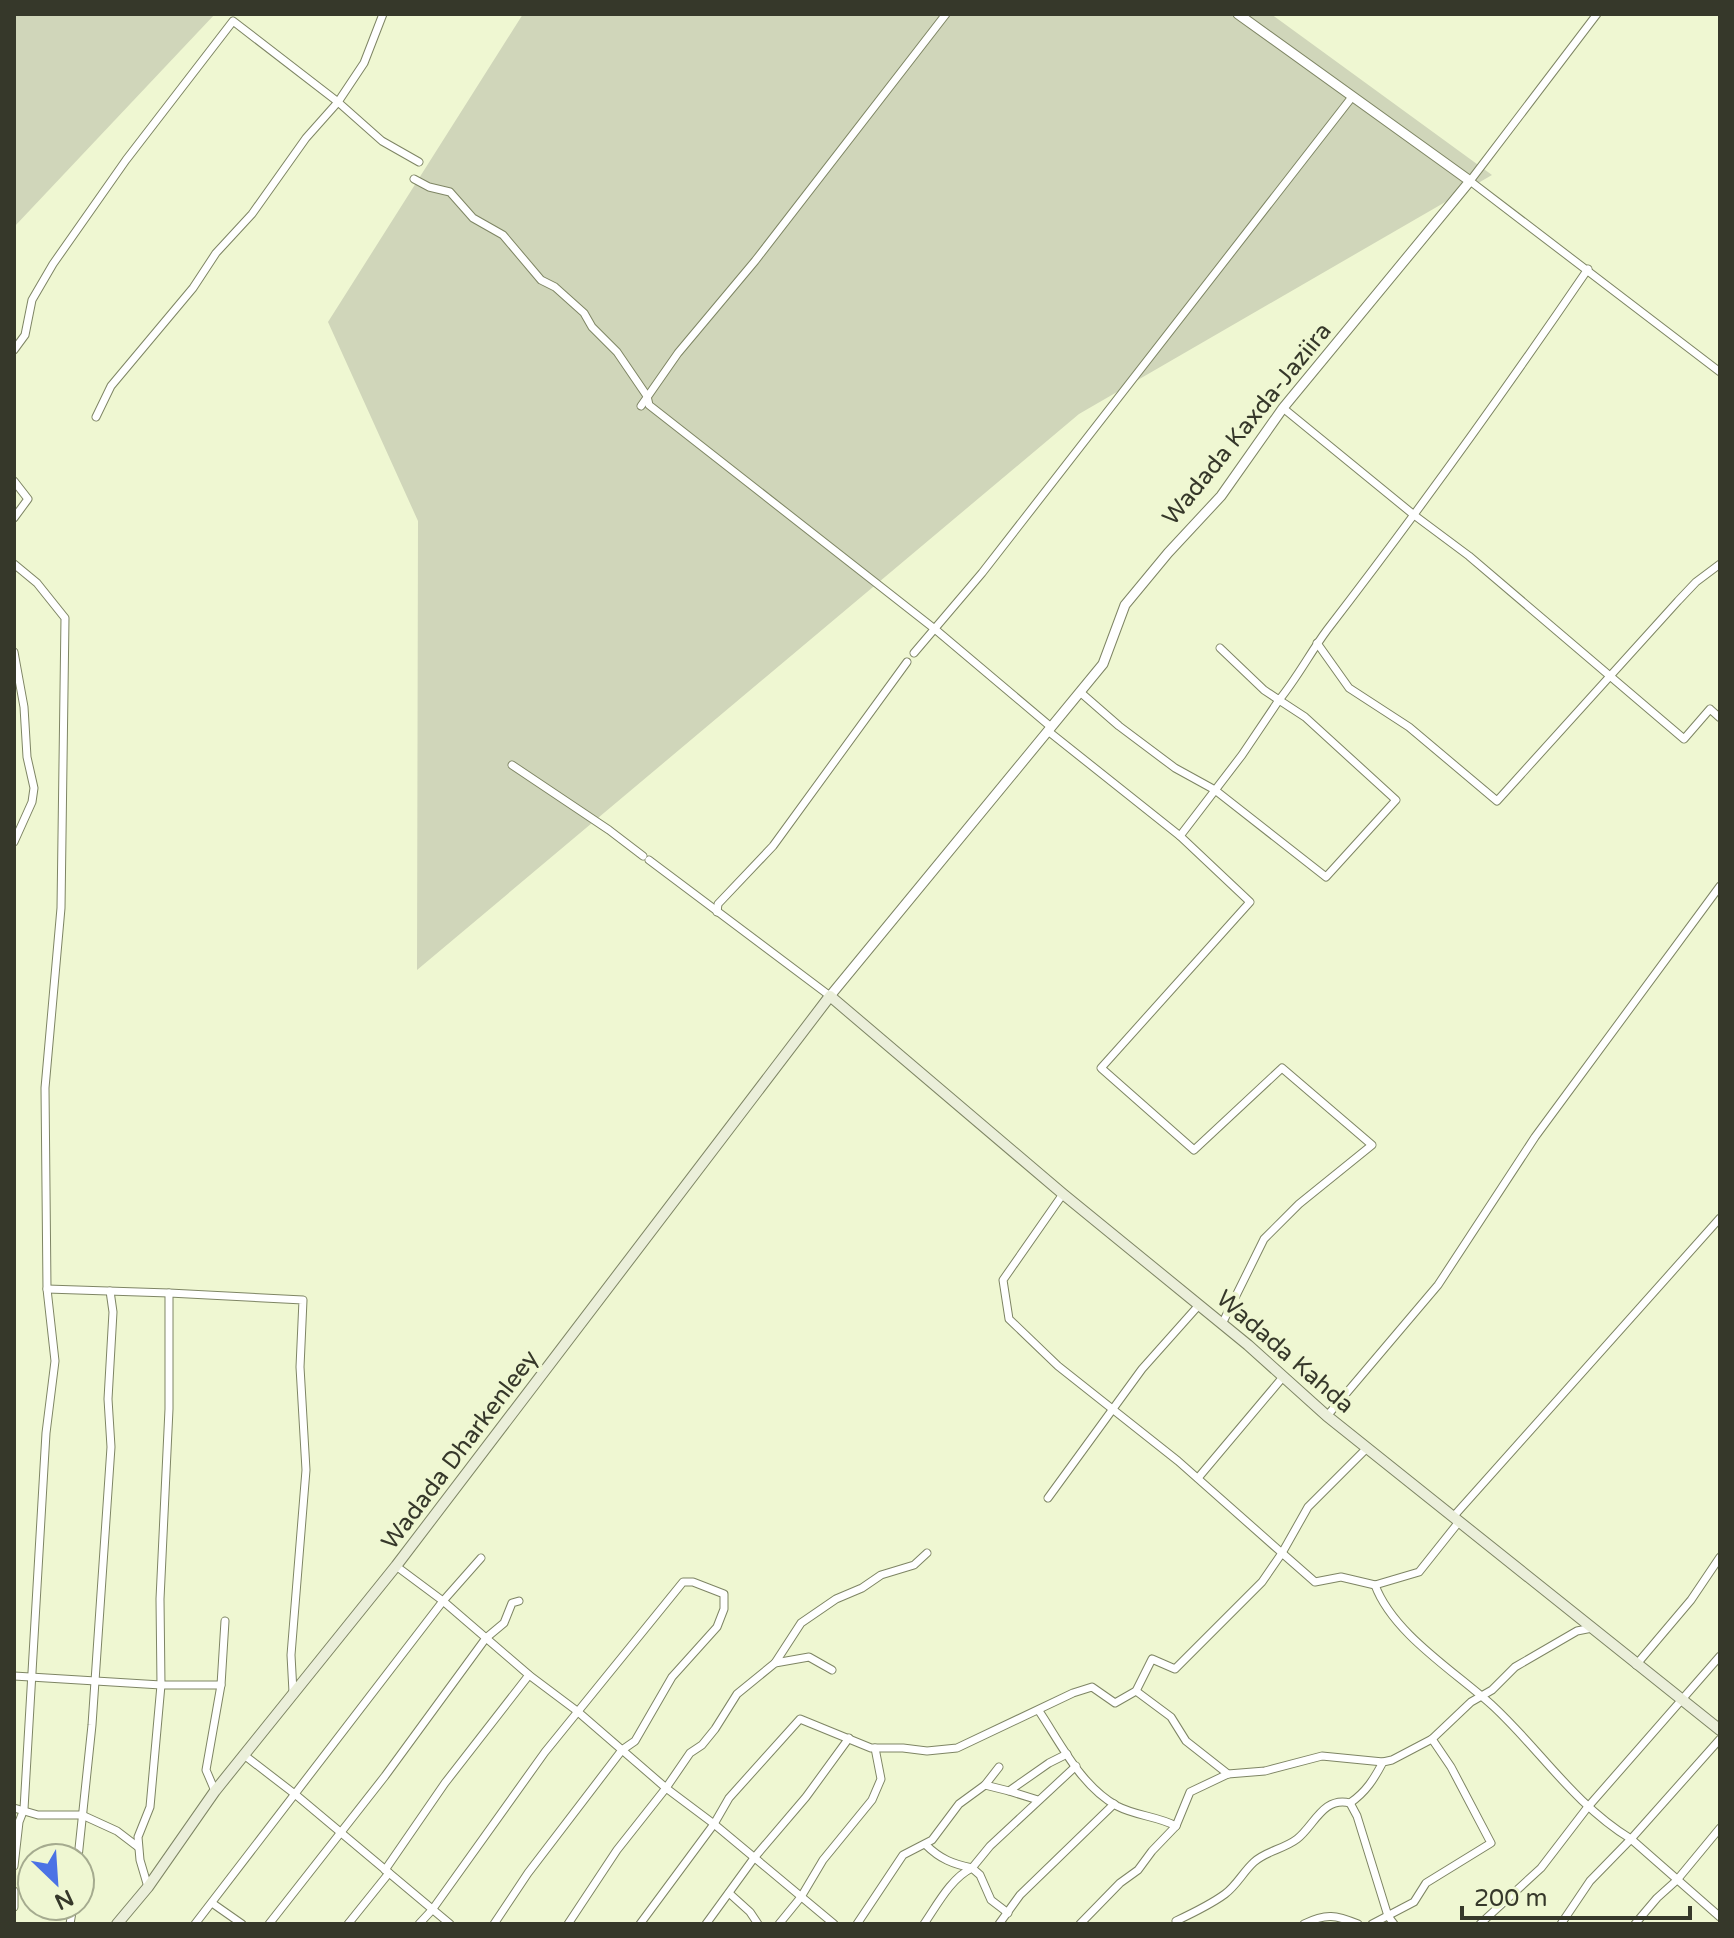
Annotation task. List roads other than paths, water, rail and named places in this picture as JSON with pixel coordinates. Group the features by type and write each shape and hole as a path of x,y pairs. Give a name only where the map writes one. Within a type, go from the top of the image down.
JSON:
{"main road":[{"name":"Wadada Kahda","path":"830,996 1222,1324 1327,1416 1720,1730"},
{"name":"Wadada Dharkenleey","path":"117,1924 148,1887 215,1791 396,1566 830,996"}],"street":[{"path":"96,417 111,386 193,288 216,253 252,214 306,138 338,102 364,63 383,14"},
{"path":"641,406 946,14"},
{"path":"1238,14 1470,181 1720,372"},
{"path":"1470,181 1597,14"},
{"path":"14,350 25,335 32,300 53,264 126,160 233,21 338,102 382,141 419,162"},
{"path":"914,653 936,630 1352,97"},
{"path":"414,179 429,187 450,192 473,218 503,235 541,280 555,287 584,313 592,327 617,352 647,396 649,405 936,630 1180,836 1250,902 1101,1068 1194,1150 1282,1068 1372,1145 1299,1204 1264,1239 1222,1324"},
{"name":"Wadada Kaxda-Jaziira","path":"830,996 1103,664 1125,605 1221,496 1283,408 1470,181"},
{"path":"1180,836 1293,683 1317,643 1485,420 1588,269"},
{"path":"1283,408 1469,556 1684,739 1710,709 1720,718"},
{"path":"14,481 28,499 14,518"},
{"path":"14,564 37,583 65,618 61,908 45,1088 47,1289 55,1361 46,1433 24,1809 19,1822 14,1866"},
{"path":"1317,643 1349,688 1409,727 1497,801 1678,601 1720,564"},
{"path":"1080,692 1119,726 1175,768 1215,790 1326,877 1396,800 1305,717 1264,690 1220,648"},
{"path":"14,652 24,707 27,757 34,788 32,802 14,842"},
{"path":"717,912 718,904 773,846 907,662"},
{"path":"512,765 605,827 830,996"},
{"path":"1327,1416 1438,1285 1535,1137 1720,886"},
{"path":"1063,1194 1003,1280 1009,1319 1058,1366 1198,1478 1315,1582 1341,1577 1375,1585 1419,1572 1455,1520 1720,1218"},
{"path":"47,1289 303,1300 300,1367 306,1470 291,1655 293,1692"},
{"path":"79,1842 96,1682 111,1447 108,1399 113,1312 110,1291"},
{"path":"148,1887 138,1837 150,1807 161,1685 160,1599 169,1409 169,1293"},
{"path":"1048,1498 1142,1369 1199,1305"},
{"path":"1198,1478 1283,1377"},
{"path":"640,1924 714,1824 729,1798 800,1719 875,1748 927,1751 957,1748 1092,1687 1115,1703 1136,1691 1152,1659 1175,1669 1262,1582 1308,1507 1367,1448"},
{"path":"568,1924 617,1850 690,1753 702,1745 715,1729 737,1694 775,1663 801,1623 836,1599 862,1588 881,1575 914,1565 927,1553"},
{"path":"1636,1665 1691,1600 1720,1557"},
{"path":"195,1924 443,1601 481,1558"},
{"path":"396,1566 443,1601 834,1924"},
{"path":"419,1924 577,1711 683,1582 693,1582 724,1594 724,1609 717,1627 672,1677 635,1741 622,1750 528,1873 494,1924"},
{"path":"1375,1585 1381,1600 1402,1627 1494,1707 1587,1808 1659,1861 1720,1917 1714,1924"},
{"path":"269,1924 341,1834 486,1638 504,1623 512,1603 519,1601"},
{"path":"215,1791 206,1770 221,1685 225,1621"},
{"path":"1080,1924 1120,1883 1138,1870 1176,1826 1190,1792 1228,1774 1265,1771 1322,1756 1383,1762 1392,1760 1432,1739 1515,1667 1577,1631 1593,1627"},
{"path":"1480,1924 1541,1868 1587,1808 1720,1656"},
{"path":"775,1663 809,1657 832,1670"},
{"path":"348,1924 445,1783 529,1675"},
{"path":"14,1676 161,1685 221,1685"},
{"path":"1136,1691 1171,1717 1186,1741 1228,1774"},
{"path":"1039,1711 1088,1783 1114,1804 1131,1812 1164,1819 1176,1826"},
{"path":"706,1924 849,1738"},
{"path":"1372,1924 1414,1902 1426,1883 1491,1843 1451,1767 1432,1739"},
{"path":"1561,1924 1590,1881 1720,1739"},
{"path":"779,1924 801,1897 823,1860 872,1800 881,1779 875,1748"},
{"path":"1009,1791 1067,1754"},
{"path":"244,1755 450,1924"},
{"path":"1350,1803 1370,1786 1383,1762"},
{"path":"924,1924 943,1895 966,1871 1076,1766"},
{"path":"857,1924 903,1855 915,1847 926,1845 947,1823 959,1804 985,1785 999,1767"},
{"path":"985,1785 1038,1800"},
{"path":"1178,1924 1176,1921 1227,1893 1261,1857 1298,1838 1324,1809 1343,1801 1350,1803 1357,1816 1388,1916 1394,1924"},
{"path":"999,1924 1020,1895 1114,1804"},
{"path":"14,1808 38,1815 82,1815 117,1831 138,1847"},
{"path":"1635,1924 1720,1828"},
{"path":"926,1845 953,1864 972,1868 980,1875 991,1900 1008,1913"},
{"path":"14,1891 14,1907"},
{"path":"729,1893 758,1924"},
{"path":"212,1903 242,1924"},
{"path":"1304,1924 1320,1916 1335,1914 1358,1924"}]}
